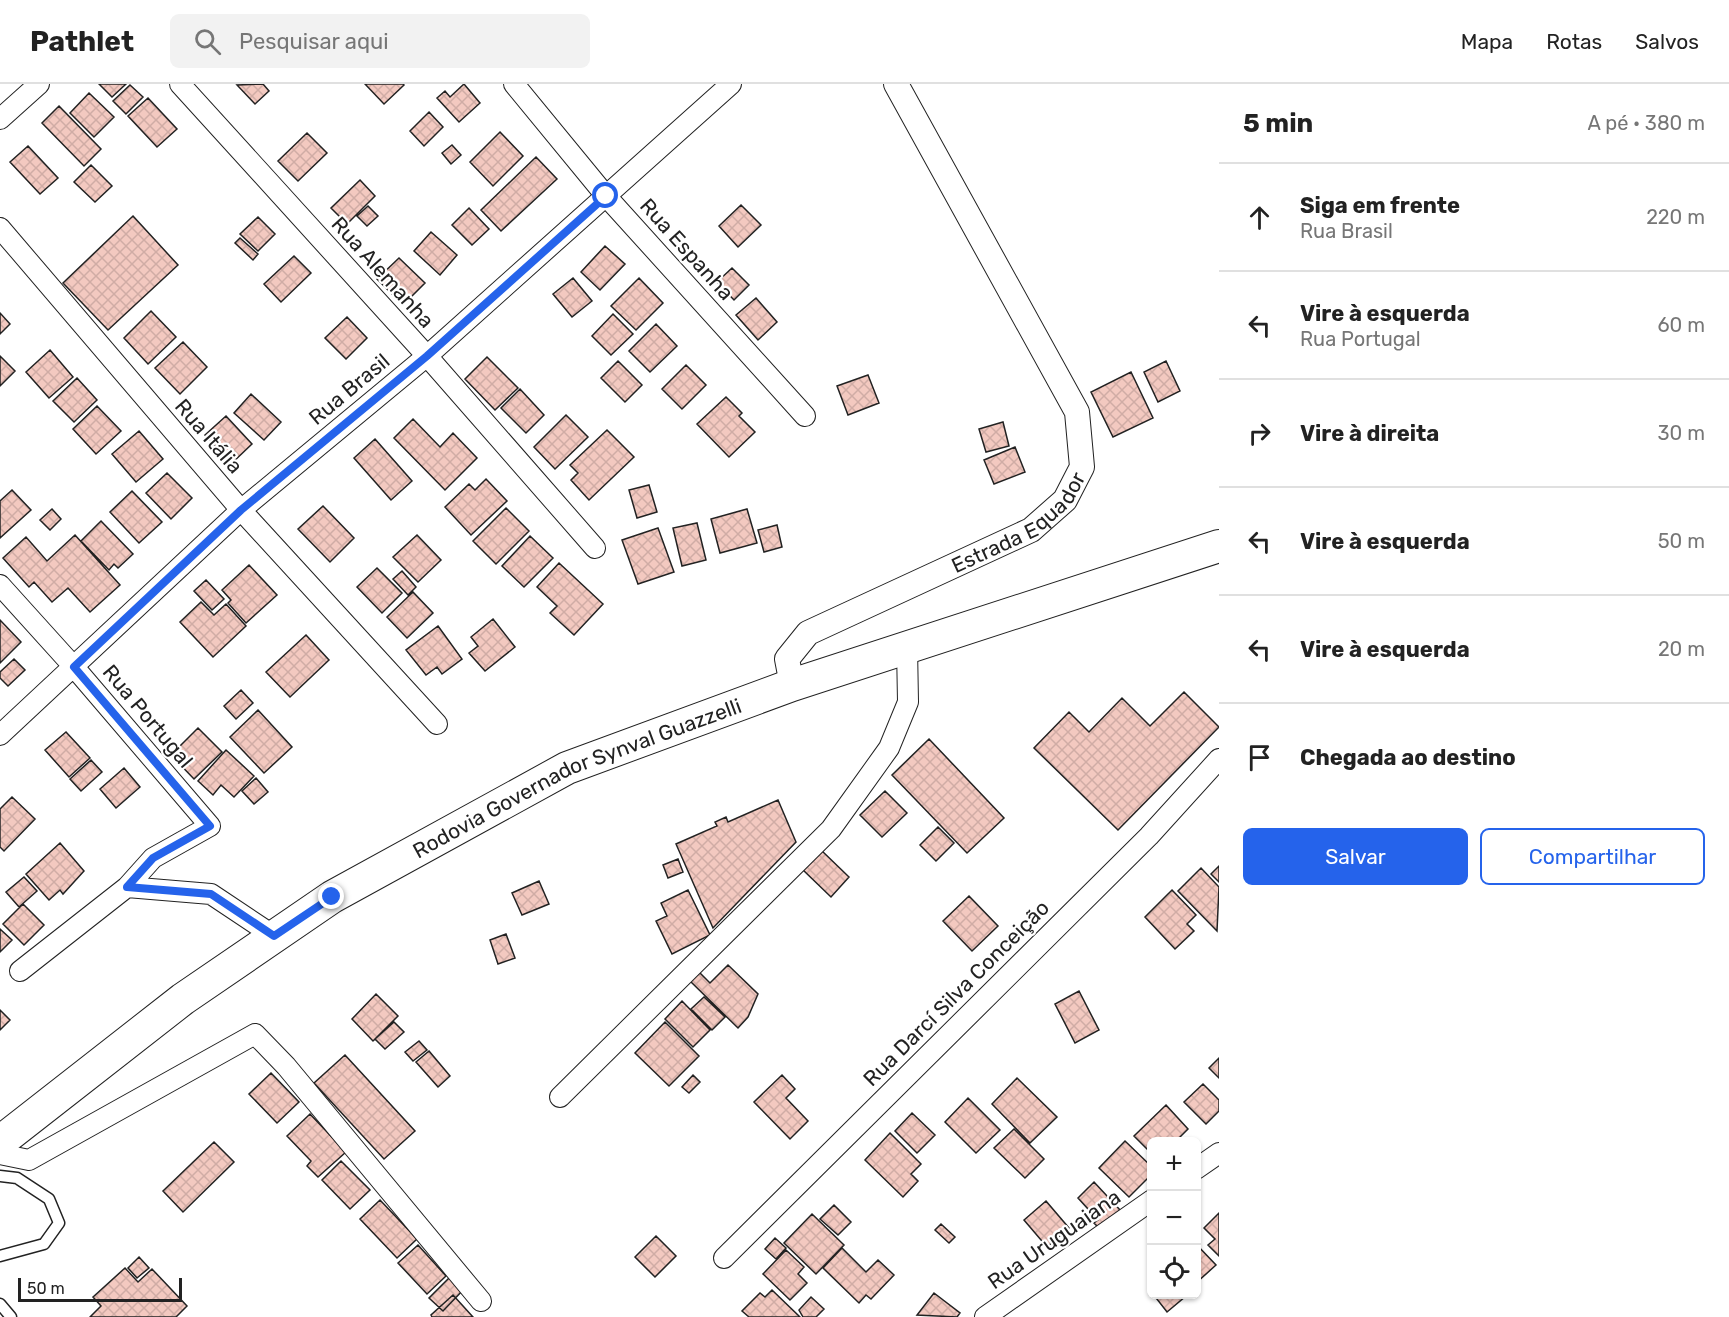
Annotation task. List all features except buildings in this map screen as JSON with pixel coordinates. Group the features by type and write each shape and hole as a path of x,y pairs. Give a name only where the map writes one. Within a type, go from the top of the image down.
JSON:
{"main road":[{"name":"Rodovia Governador Synval Guazzelli","path":"0,1142 183,999 332,897 567,768 792,685 1219,546"}],"street":[{"path":"0,119 39,84"},
{"name":"Rua Alemanha","path":"180,84 427,356 595,548"},
{"name":"Rua Espanha","path":"514,84 606,196 805,416"},
{"name":"Rua Brasil","path":"0,735 241,510 427,356 731,84"},
{"name":"Estrada Equador","path":"792,685 787,659 808,633 1031,530 1065,500 1082,467 1077,412 896,84"},
{"name":"Rua Itália","path":"0,228 241,510 436,724"},
{"name":"Rua Portugal","path":"0,585 74,667 210,826 153,858 127,887"},
{"path":"560,1096 831,829 889,748 908,702 907,647"},
{"name":"Rua Darcí Silva Conceição","path":"723,1258 1149,836 1219,759"},
{"path":"20,971 127,887 211,894 274,936"},
{"path":"0,1154 30,1160 255,1034 286,1066 481,1301"},
{"path":"1201,1166 1219,1153"},
{"name":"Rua Uruguaiana","path":"985,1317 1147,1204"}],"lane":[{"path":"0,1176 17,1178 49,1199 59,1222 44,1244 0,1256"},
{"path":"0,1304 10,1317"}],"route":[{"path":"332,897 274,936 211,894 127,887 153,858 210,826 74,667 241,510 427,356 606,196"}]}
